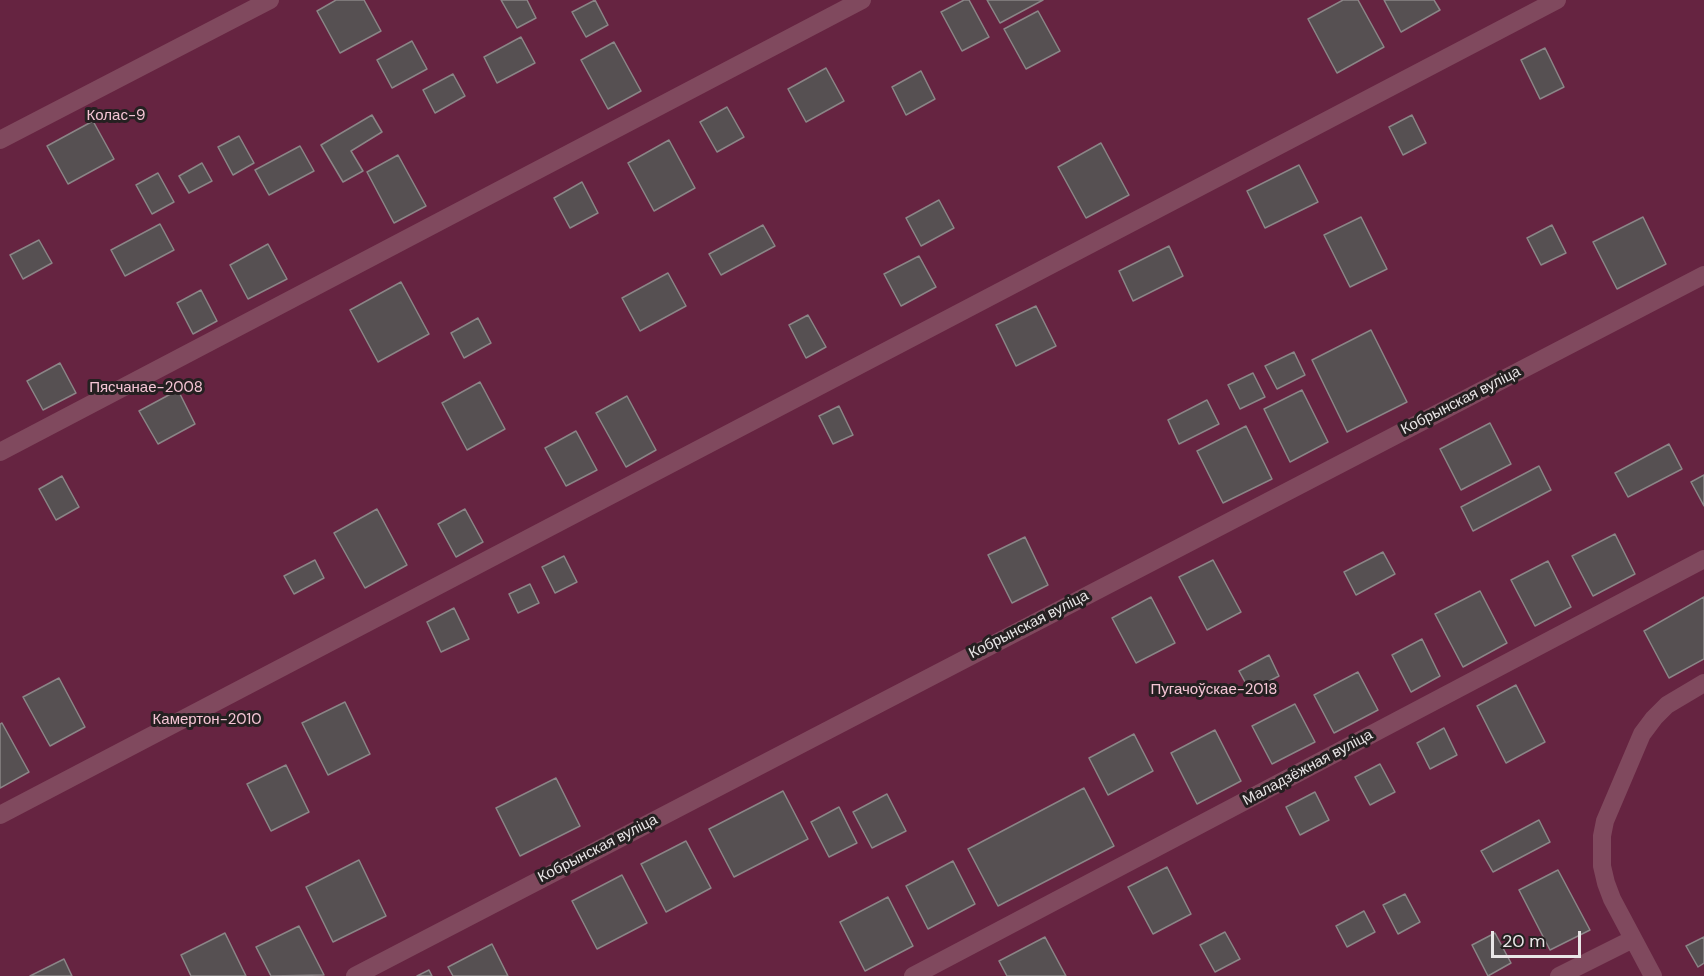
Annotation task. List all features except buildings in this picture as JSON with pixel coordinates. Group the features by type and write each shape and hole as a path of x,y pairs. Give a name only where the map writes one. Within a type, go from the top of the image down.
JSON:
{"lane":[{"path":"0,140 270,0"},
{"path":"0,452 862,0"},
{"path":"0,814 1557,0"},
{"name":"Кобрынская вуліца","path":"355,976 1704,275"},
{"name":"Маладзёжная вуліца","path":"913,976 1704,559"},
{"path":"1653,976 1612,899 1606,882 1601,851 1605,821 1642,734 1667,705 1704,683"},
{"path":"1559,976 1633,939"}],"green space":[{"path":"0,0 1704,0 1704,976 0,976"}],"park label":[{"name":"Колас-9","path":"116,116"},
{"name":"Пясчанае-2008","path":"146,388"},
{"name":"Пугачоўскае-2018","path":"1214,690"},
{"name":"Камертон-2010","path":"207,720"}]}
